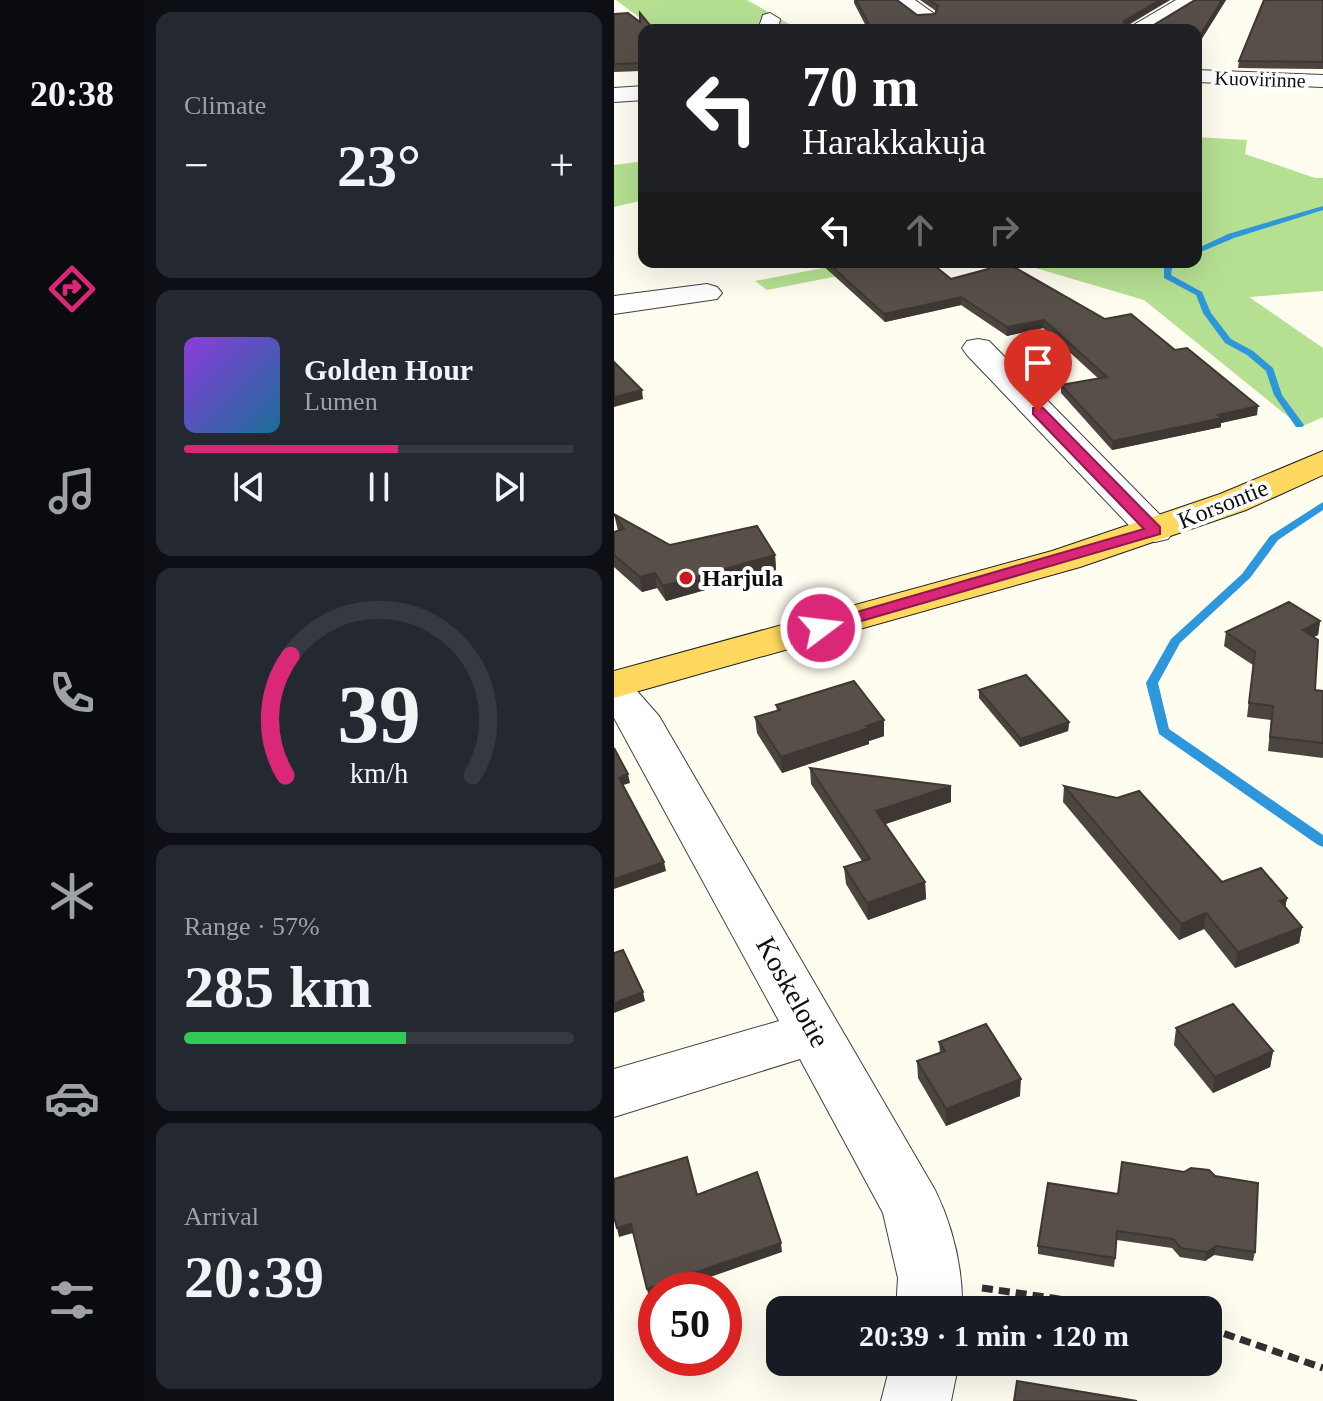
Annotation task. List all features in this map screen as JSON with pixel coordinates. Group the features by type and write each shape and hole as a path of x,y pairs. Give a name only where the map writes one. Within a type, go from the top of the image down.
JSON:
{"main road":[{"name":"Korsontie","path":"614,685 969,587 1155,531 1233,502 1323,462"}],"street":[{"path":"902,0 926,15"},
{"path":"1146,24 1190,0"},
{"name":"Kuovirinne","path":"1202,76 1323,81"},
{"path":"614,95 638,93"},
{"path":"614,305 707,293"},
{"path":"978,348 1155,531"},
{"name":"Koskelotie","path":"614,691 637,716 913,1209 930,1294"},
{"path":"614,1093 815,1032"},
{"path":"916,1401 922,1376"}],"path":[{"path":"930,1294 956,1296"},
{"path":"1222,1333 1323,1368"}],"green space":[{"path":"616,0 747,0 789,24 648,24"},
{"path":"1202,137 1247,140 1245,154 1323,178 1323,291 1249,297 1323,348 1323,417 1301,427 1144,300 1035,268 1202,268"},
{"path":"638,162 638,201 614,207 614,165"},
{"path":"823,268 879,268 767,290 755,281"}],"building":[{"path":"856,0 897,0 917,15 935,14 938,6 929,0 1160,0 1123,24 869,24"},
{"path":"1195,0 1222,0 1202,32 1202,24 1155,24"},
{"path":"1264,0 1323,0 1323,62 1239,61"},
{"path":"628,13 640,22 640,13 649,24 638,24 638,63 614,64 614,14"},
{"path":"834,268 937,268 951,279 989,268 1016,268 1105,319 1131,314 1175,350 1187,348 1258,406 1218,415 1222,418 1113,441 1061,385 1107,377 1044,320 1007,327 961,297 884,314"},
{"path":"614,362 642,390 614,397"},
{"path":"614,514 670,545 757,526 775,555 663,586 655,573 640,577 614,555 614,532 624,529"},
{"path":"1289,602 1320,621 1303,630 1318,640 1315,690 1323,691 1323,743 1270,737 1273,706 1249,703 1255,652 1226,632"},
{"path":"1026,675 1069,722 1021,739 979,690"},
{"path":"854,681 884,720 866,726 869,728 781,757 755,717 780,710 776,705"},
{"path":"614,748 628,774 619,778 664,862 614,879"},
{"path":"810,768 951,786 876,811 925,882 867,903 844,867 870,859"},
{"path":"1064,786 1117,798 1139,791 1222,882 1261,868 1287,898 1280,901 1302,927 1238,952 1206,913 1181,924"},
{"path":"623,950 643,992 614,1003 614,953"},
{"path":"1233,1004 1273,1051 1215,1077 1176,1028"},
{"path":"986,1024 1021,1079 946,1109 917,1061 945,1051 939,1042"},
{"path":"687,1157 697,1195 757,1172 781,1243 697,1272 643,1272 631,1224 617,1228 614,1179"},
{"path":"1122,1162 1184,1172 1191,1168 1209,1170 1215,1176 1258,1183 1255,1252 1216,1246 1207,1252 1181,1248 1173,1239 1117,1231 1115,1258 1038,1246 1048,1183 1118,1194"},
{"path":"1017,1381 1137,1401 1014,1401"}],"waterway":[{"path":"1202,249 1231,236 1323,208"},
{"path":"1168,268 1167,276 1199,294 1207,313 1228,341 1250,353 1270,370 1278,395 1299,425"},
{"path":"1323,505 1274,538 1246,576 1175,641 1152,683 1163,731 1323,842"}],"place":[{"name":"Harjula","path":"686,578"}],"route":[{"path":"821,628 1155,531 1038,411"}]}
